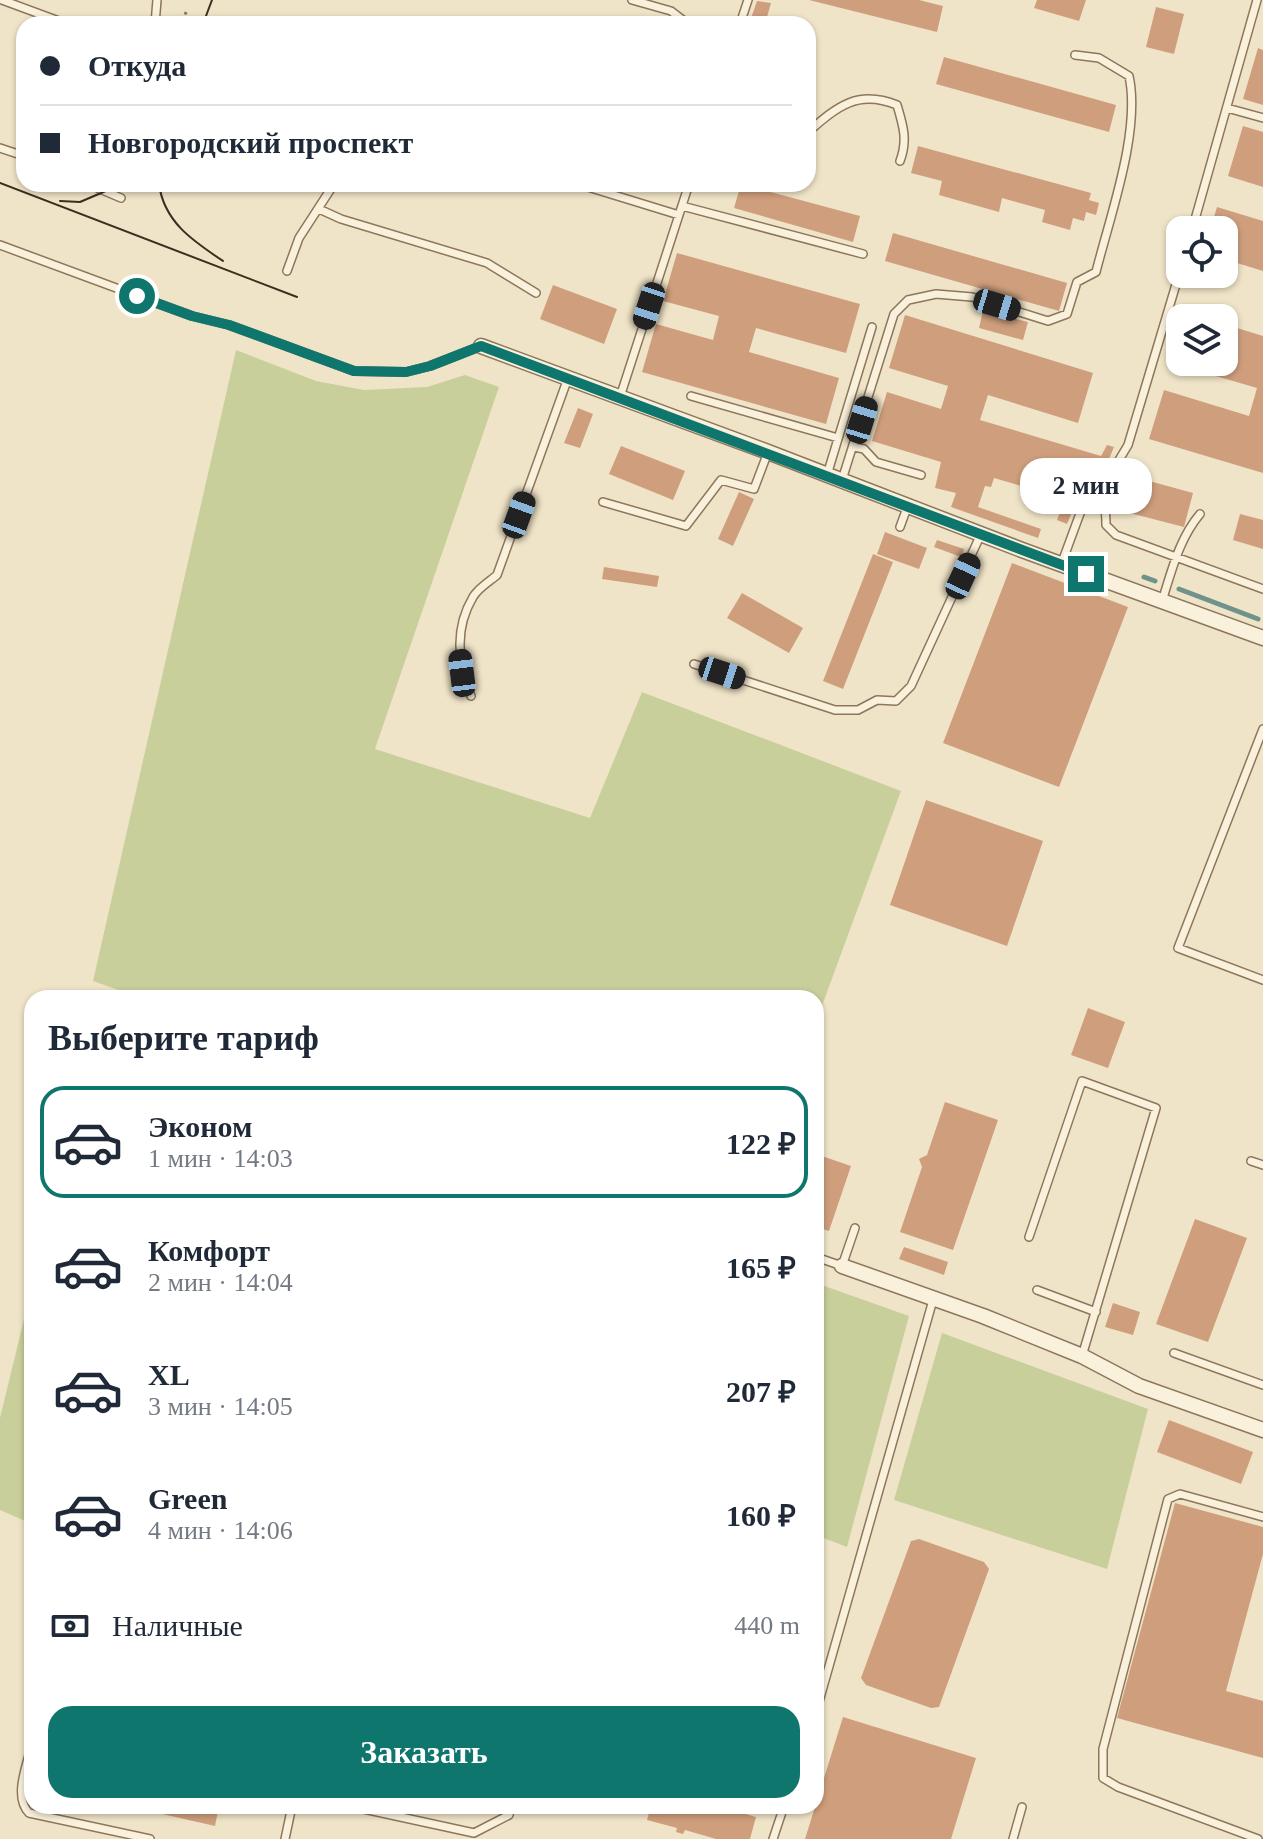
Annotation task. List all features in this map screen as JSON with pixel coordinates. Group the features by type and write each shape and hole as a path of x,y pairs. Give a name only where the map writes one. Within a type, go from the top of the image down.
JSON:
{"street":[{"path":"481,346 1263,638"},
{"path":"842,1266 983,1316 1082,1356 1139,1386 1263,1430"}],"lane":[{"path":"2,0 45,16"},
{"path":"632,0 671,11 678,16"},
{"path":"1196,216 1257,0"},
{"path":"842,480 894,314 908,300 936,294 972,297 1048,321 1067,314 1077,282 1096,272 1133,123 1133,96 1129,76 1099,58 1075,55"},
{"path":"816,125 836,107 855,99 883,100 897,105 906,144 900,161"},
{"path":"1227,108 1263,118"},
{"path":"107,192 121,198"},
{"path":"287,271 299,238 329,192"},
{"path":"604,192 679,215"},
{"path":"620,397 686,192"},
{"path":"682,206 863,254"},
{"path":"319,209 341,219 487,263 536,293"},
{"path":"0,245 192,316 229,325 354,371 406,372 481,346"},
{"path":"1061,565 1082,508 1113,470 1128,445 1175,288"},
{"path":"827,475 872,327"},
{"path":"471,696 462,673 458,638 474,595 497,575 568,378"},
{"path":"691,396 838,438"},
{"path":"854,447 864,449 876,462 921,475"},
{"path":"603,502 686,526 721,480 754,489 768,452"},
{"path":"1095,492 1101,497 1106,510 1106,525 1116,535 1263,589"},
{"path":"900,527 908,505"},
{"path":"1162,601 1176,557 1191,525 1200,514"},
{"path":"694,664 835,710 858,710 877,700 896,701 911,686 981,534"},
{"path":"1263,729 1178,948 1263,980"},
{"path":"1029,1237 1082,1081 1156,1108 1082,1356"},
{"path":"1251,1161 1263,1165"},
{"path":"824,1260 842,1266 855,1228"},
{"path":"1037,1290 1096,1312"},
{"path":"824,1684 933,1300"},
{"path":"1174,1353 1263,1385"},
{"path":"1258,1839 1118,1787 1103,1778 1103,1749 1168,1499 1180,1494 1263,1517"},
{"path":"24,1783 21,1797 24,1808"},
{"path":"1013,1839 1022,1807"},
{"path":"34,1814 150,1839"},
{"path":"285,1839 290,1814"},
{"path":"387,1814 474,1833 509,1814"},
{"path":"773,1839 781,1814"}],"path":[{"path":"185,16 186,12"}],"green space":[{"path":"236,350 316,381 364,390 427,387 465,375 499,387 375,749 590,818 642,692 901,791 824,1000 824,990 118,990 93,981"},
{"path":"824,1286 909,1316 847,1547 824,1538"},
{"path":"24,1319 24,1520 0,1510 0,1418"},
{"path":"942,1333 1148,1409 1107,1569 894,1500"}],"building":[{"path":"809,0 919,0 943,6 937,32"},
{"path":"1037,0 1086,0 1079,21 1034,8"},
{"path":"757,1 771,3 767,16 752,16"},
{"path":"1156,7 1184,14 1174,54 1146,47"},
{"path":"1258,48 1263,50 1263,105 1243,99"},
{"path":"944,57 1116,105 1109,132 936,84"},
{"path":"1243,126 1263,132 1263,187 1228,176"},
{"path":"918,146 1091,193 1089,200 1099,203 1096,215 1086,212 1084,221 1073,218 1070,230 1042,222 1045,210 1002,198 999,212 939,195 942,181 911,173"},
{"path":"739,192 771,192 860,216 853,242 734,208"},
{"path":"1217,207 1263,221 1263,271 1238,263 1238,216 1214,216"},
{"path":"893,233 1067,283 1059,311 885,261"},
{"path":"677,253 860,304 846,353 756,328 749,352 839,378 826,424 642,372 656,324 713,340 719,316 663,301"},
{"path":"553,285 617,309 604,344 540,319"},
{"path":"983,311 1028,322 1023,340 979,328"},
{"path":"905,315 1093,373 1078,423 988,395 980,420 1101,456 1107,445 1114,447 1101,478 1088,475 1067,524 1057,520 1065,499 994,478 991,487 985,486 978,507 1041,529 1038,538 951,507 956,493 935,488 941,462 872,441 887,392 941,409 948,386 889,368"},
{"path":"1238,328 1263,336 1263,473 1149,439 1164,390 1249,416 1257,388 1216,376 1238,376"},
{"path":"578,408 593,414 580,448 564,443"},
{"path":"621,446 685,471 673,500 609,474"},
{"path":"1142,479 1193,493 1184,527 1118,510 1124,490 1138,494"},
{"path":"739,492 754,499 733,546 718,539"},
{"path":"1240,514 1263,520 1263,549 1233,540"},
{"path":"885,532 927,548 919,569 877,554"},
{"path":"937,540 964,549 961,557 934,547"},
{"path":"873,554 893,562 843,689 823,681"},
{"path":"1012,563 1128,607 1059,787 943,743"},
{"path":"604,567 659,576 657,587 602,579"},
{"path":"742,593 803,628 789,653 727,618"},
{"path":"926,800 1043,841 1007,946 890,905"},
{"path":"1088,1008 1125,1022 1108,1068 1071,1055"},
{"path":"945,1102 998,1120 953,1250 900,1232 922,1167 919,1159 927,1155"},
{"path":"824,1157 851,1166 829,1231 824,1229"},
{"path":"1195,1219 1247,1238 1208,1342 1156,1324"},
{"path":"904,1247 948,1262 944,1275 899,1259"},
{"path":"1113,1303 1140,1312 1133,1335 1105,1327"},
{"path":"1169,1420 1253,1452 1241,1484 1157,1452"},
{"path":"1175,1503 1263,1527 1263,1554 1226,1691 1263,1701 1263,1758 1117,1718"},
{"path":"919,1539 984,1562 989,1569 939,1707 931,1708 866,1685 861,1678 911,1541"},
{"path":"843,1717 976,1758 951,1839 805,1839 813,1814 824,1814 824,1778"},
{"path":"162,1814 217,1814 215,1826"},
{"path":"649,1814 745,1814 756,1817 750,1839 716,1839 685,1830 683,1834 676,1832 677,1828 647,1820"}],"waterway":[{"path":"1144,577 1155,581"},
{"path":"1179,589 1258,619"}],"tram line":[{"path":"206,16 212,0"},
{"path":"0,183 16,189"},
{"path":"23,192 297,297"},
{"path":"60,201 80,202 103,192"},
{"path":"161,192 167,209 182,229 223,261"}],"route":[{"path":"137,296 192,316 229,325 354,371 406,372 481,346 1086,574"}]}
